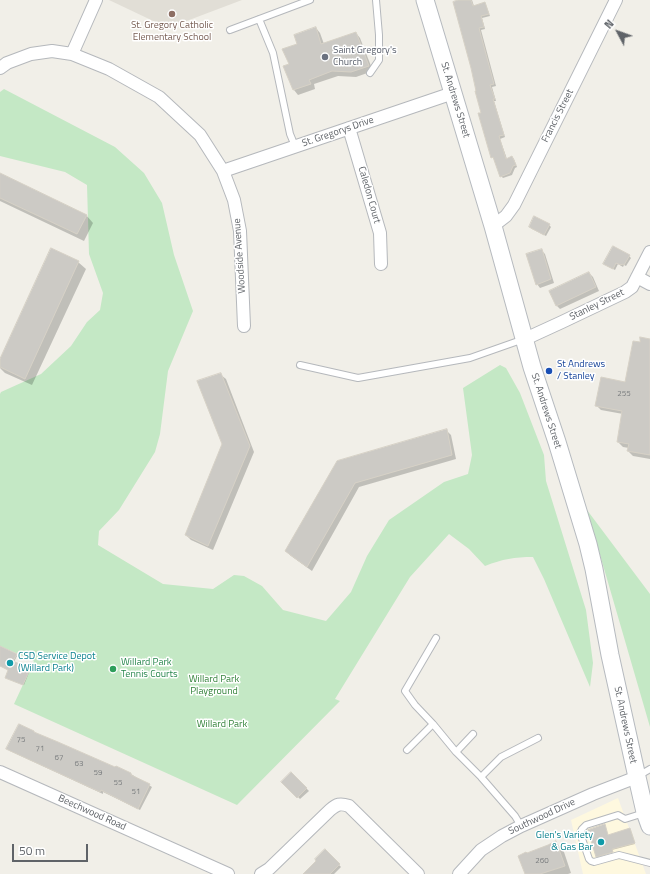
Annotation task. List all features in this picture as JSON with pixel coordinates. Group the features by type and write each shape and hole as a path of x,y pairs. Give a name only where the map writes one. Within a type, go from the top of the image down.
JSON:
{"main road":[{"name":"St. Andrews Street","path":"425,0 493,226 532,367 557,442 588,544 610,655 643,773 648,819"}],"street":[{"path":"72,54 96,0"},
{"name":"Francis Street","path":"493,226 506,216 514,205 616,0"},
{"name":"Woodside Avenue","path":"0,68 31,54 52,51 72,54 109,69 159,98 200,135 223,171 234,200 240,231 244,326"},
{"name":"St. Gregorys Drive","path":"223,171 453,93"},
{"name":"Caledon Court","path":"349,128 380,233 381,264"},
{"name":"Stanley Street","path":"525,339 625,292 632,287 650,252"},
{"path":"637,277 650,284"},
{"name":"Beechwood Road","path":"0,772 228,874"},
{"name":"Southwood Drive","path":"459,874 481,850 502,836 521,826 643,773"},
{"path":"261,874 269,869 330,810 335,806 343,804 349,806 418,874"}],"lane":[{"path":"230,30 310,0"},
{"path":"370,73 379,60 379,35 376,0"},
{"path":"259,19 273,53 290,134 295,146"},
{"path":"300,365 358,378 470,358 525,339"},
{"path":"436,638 405,691 415,705 456,752 481,777 515,816 521,826"},
{"path":"407,750 433,724"},
{"path":"456,752 473,734"},
{"path":"481,777 501,758 538,738"},
{"path":"648,819 625,819 618,815 586,825 580,833 591,861 594,862 619,855 650,863"}],"shaded area":[{"name":"St. Gregory Catholic Elementary School","path":"109,0 242,0 168,28"},
{"path":"618,798 646,874 583,874 571,820"}],"green space":[{"path":"4,89 115,147 144,173 162,203 174,255 193,311 168,371 160,434 155,452 119,510 99,531 98,545 163,584 213,589 234,575 244,576 262,586 283,610 326,621 351,592 367,556 389,520 444,482 468,474 472,455 463,388 500,365 506,368 520,393 544,455 546,481 586,610 593,663 590,687 544,579 533,557 509,559 485,566 469,549 449,534 410,577 335,699 340,701 237,805 14,704 34,661 0,646 0,394 1,392 41,374 71,346 87,322 100,310 103,293 89,254 87,185 65,172 0,156 0,92"},
{"path":"587,510 650,594 650,727"}],"building":[{"path":"458,0 471,0 473,6 485,2 489,14 481,16 484,27 479,28 494,84 490,85 495,99 493,99 504,135 499,136 506,159 512,156 516,165 513,166 510,173 500,177 493,157 491,158 478,113 481,113 471,68 453,2"},
{"name":"Saint Gregory's Church","path":"316,27 321,44 356,32 369,66 351,72 332,71 309,80 311,84 293,90 283,66 289,64 282,49 297,44 294,35"},
{"path":"0,173 87,215 77,234 0,198"},
{"path":"534,216 550,224 544,235 529,227"},
{"path":"613,246 630,255 624,265 616,263 613,269 603,264"},
{"path":"51,248 79,261 25,379 0,367 0,359"},
{"path":"542,249 551,279 536,285 526,254"},
{"path":"589,272 596,287 556,306 549,291"},
{"path":"640,337 650,339 650,455 627,451 629,444 617,442 622,411 595,406 601,377 625,382 633,341 640,342"},
{"path":"221,373 250,446 208,546 185,535 222,444 197,381"},
{"path":"447,429 452,455 355,483 307,567 285,551 337,461"},
{"name":"CSD Service Depot (Willard Park)","path":"0,646 17,654 13,661 30,669 23,685 5,678 8,670 0,666"},
{"path":"19,724 34,732 115,767 116,766 150,784 138,809 101,790 100,792 6,749"},
{"path":"291,772 307,788 297,798 281,782"},
{"path":"605,824 608,835 630,828 635,843 612,849 613,852 596,857 588,830"},
{"path":"556,841 565,866 540,874 525,874 518,856"},
{"path":"325,849 340,864 330,874 303,874 316,861 315,859"}],"place":[{"name":"St. Gregory Catholic Elementary School","path":"172,14"},
{"name":"Saint Gregory's Church","path":"325,57"},
{"name":"St Andrews / Stanley","path":"549,371"},
{"name":"CSD Service Depot (Willard Park)","path":"10,663"},
{"name":"Willard Park Tennis Courts","path":"113,669"},
{"name":"Glen's Variety & Gas Bar","path":"601,842"}],"park label":[{"name":"Willard Park Playground","path":"214,686"},
{"name":"Willard Park","path":"222,725"}]}
